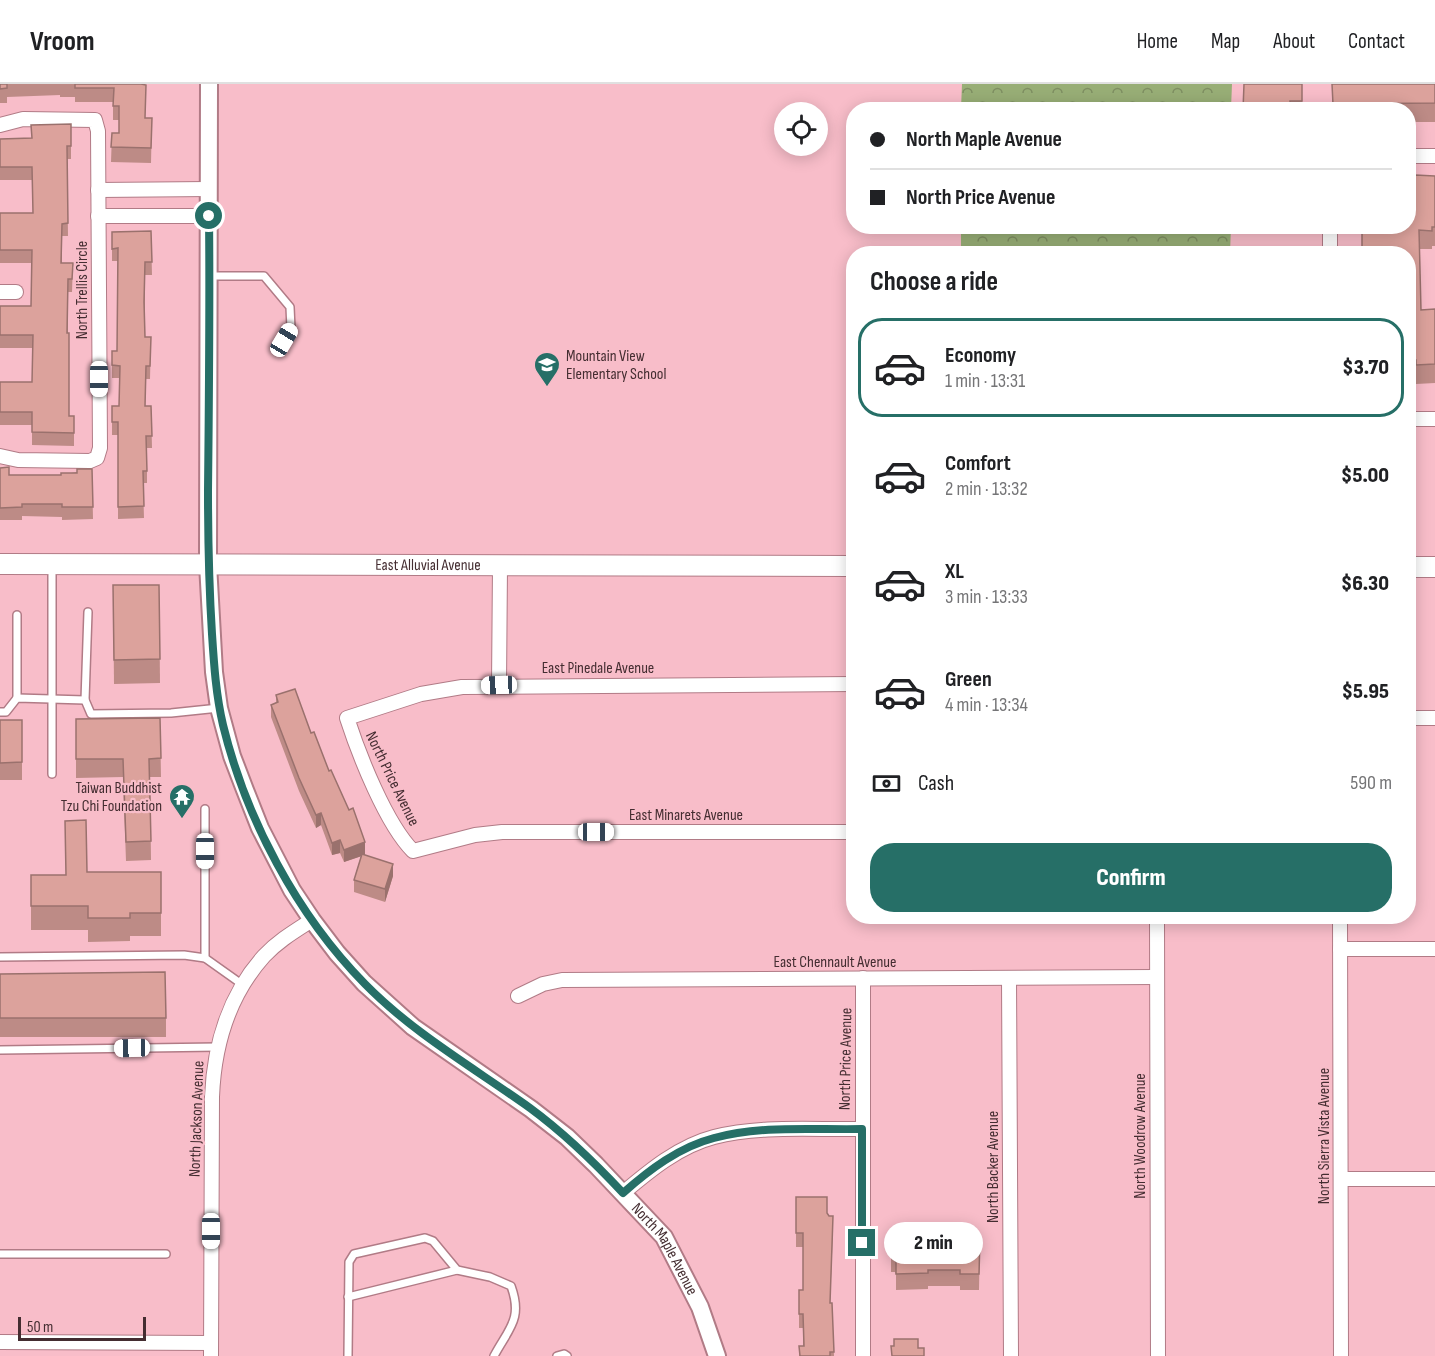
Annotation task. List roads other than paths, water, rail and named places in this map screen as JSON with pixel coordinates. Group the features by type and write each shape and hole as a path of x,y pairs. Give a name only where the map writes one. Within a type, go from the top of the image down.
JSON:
{"main road":[{"name":"East Alluvial Avenue","path":"0,564 846,566"},
{"path":"1416,567 1435,567"}],"street":[{"name":"North Maple Avenue","path":"209,84 208,564 214,672 219,708 232,756 260,828 282,872 312,920 337,953 387,1006 567,1137 664,1237 700,1307 717,1356"},
{"name":"North Trellis Circle","path":"0,125 24,119 95,120 98,130 100,448 97,458 90,461 50,462 18,460 0,456"},
{"path":"1416,156 1435,156"},
{"path":"98,190 209,189"},
{"path":"147,190 147,216"},
{"path":"98,216 209,216"},
{"path":"0,292 16,292"},
{"path":"1416,419 1435,419"},
{"path":"499,685 500,566"},
{"name":"East Pinedale Avenue","path":"347,718 421,694 462,687 846,684"},
{"name":"North Price Avenue","path":"347,718 357,750 378,795 401,837 413,851"},
{"path":"1416,718 1435,718"},
{"name":"East Minarets Avenue","path":"413,851 502,832 846,831"},
{"name":"North Jackson Avenue","path":"211,1349 212,1097 213,1069 218,1047 228,1014 243,985 264,956 285,937 312,920"},
{"name":"North Woodrow Avenue","path":"1156,924 1158,1356"},
{"name":"North Sierra Vista Avenue","path":"1340,924 1341,1356"},
{"path":"1340,949 1435,949"},
{"name":"East Chennault Avenue","path":"518,996 543,984 562,981 1156,976"},
{"name":"North Price Avenue","path":"863,978 863,1356"},
{"name":"North Backer Avenue","path":"1009,978 1011,1356"},
{"path":"623,1193 647,1172 678,1152 712,1138 748,1131 862,1129"},
{"path":"1341,1179 1435,1179"},
{"path":"0,1342 211,1349"}],"lane":[{"path":"210,276 264,276 291,307 291,329 284,340"},
{"path":"52,565 52,774"},
{"path":"88,612 85,700 91,714 171,713 219,708"},
{"path":"0,712 6,712 17,698 17,615"},
{"path":"17,698 85,700"},
{"path":"204,958 205,809"},
{"path":"0,957 184,955 204,958 243,985"},
{"path":"0,1050 218,1047"},
{"path":"348,1356 349,1262 354,1254 425,1238 433,1241 457,1270"},
{"path":"0,1254 166,1254"},
{"path":"348,1298 457,1270 490,1277 511,1286 517,1301 517,1315 494,1356"},
{"path":"556,1356 564,1354 567,1356"}],"place":[{"name":"Mountain View Elementary School","path":"547,388"},
{"name":"Taiwan Buddhist Tzu Chi Foundation","path":"182,820"}]}
